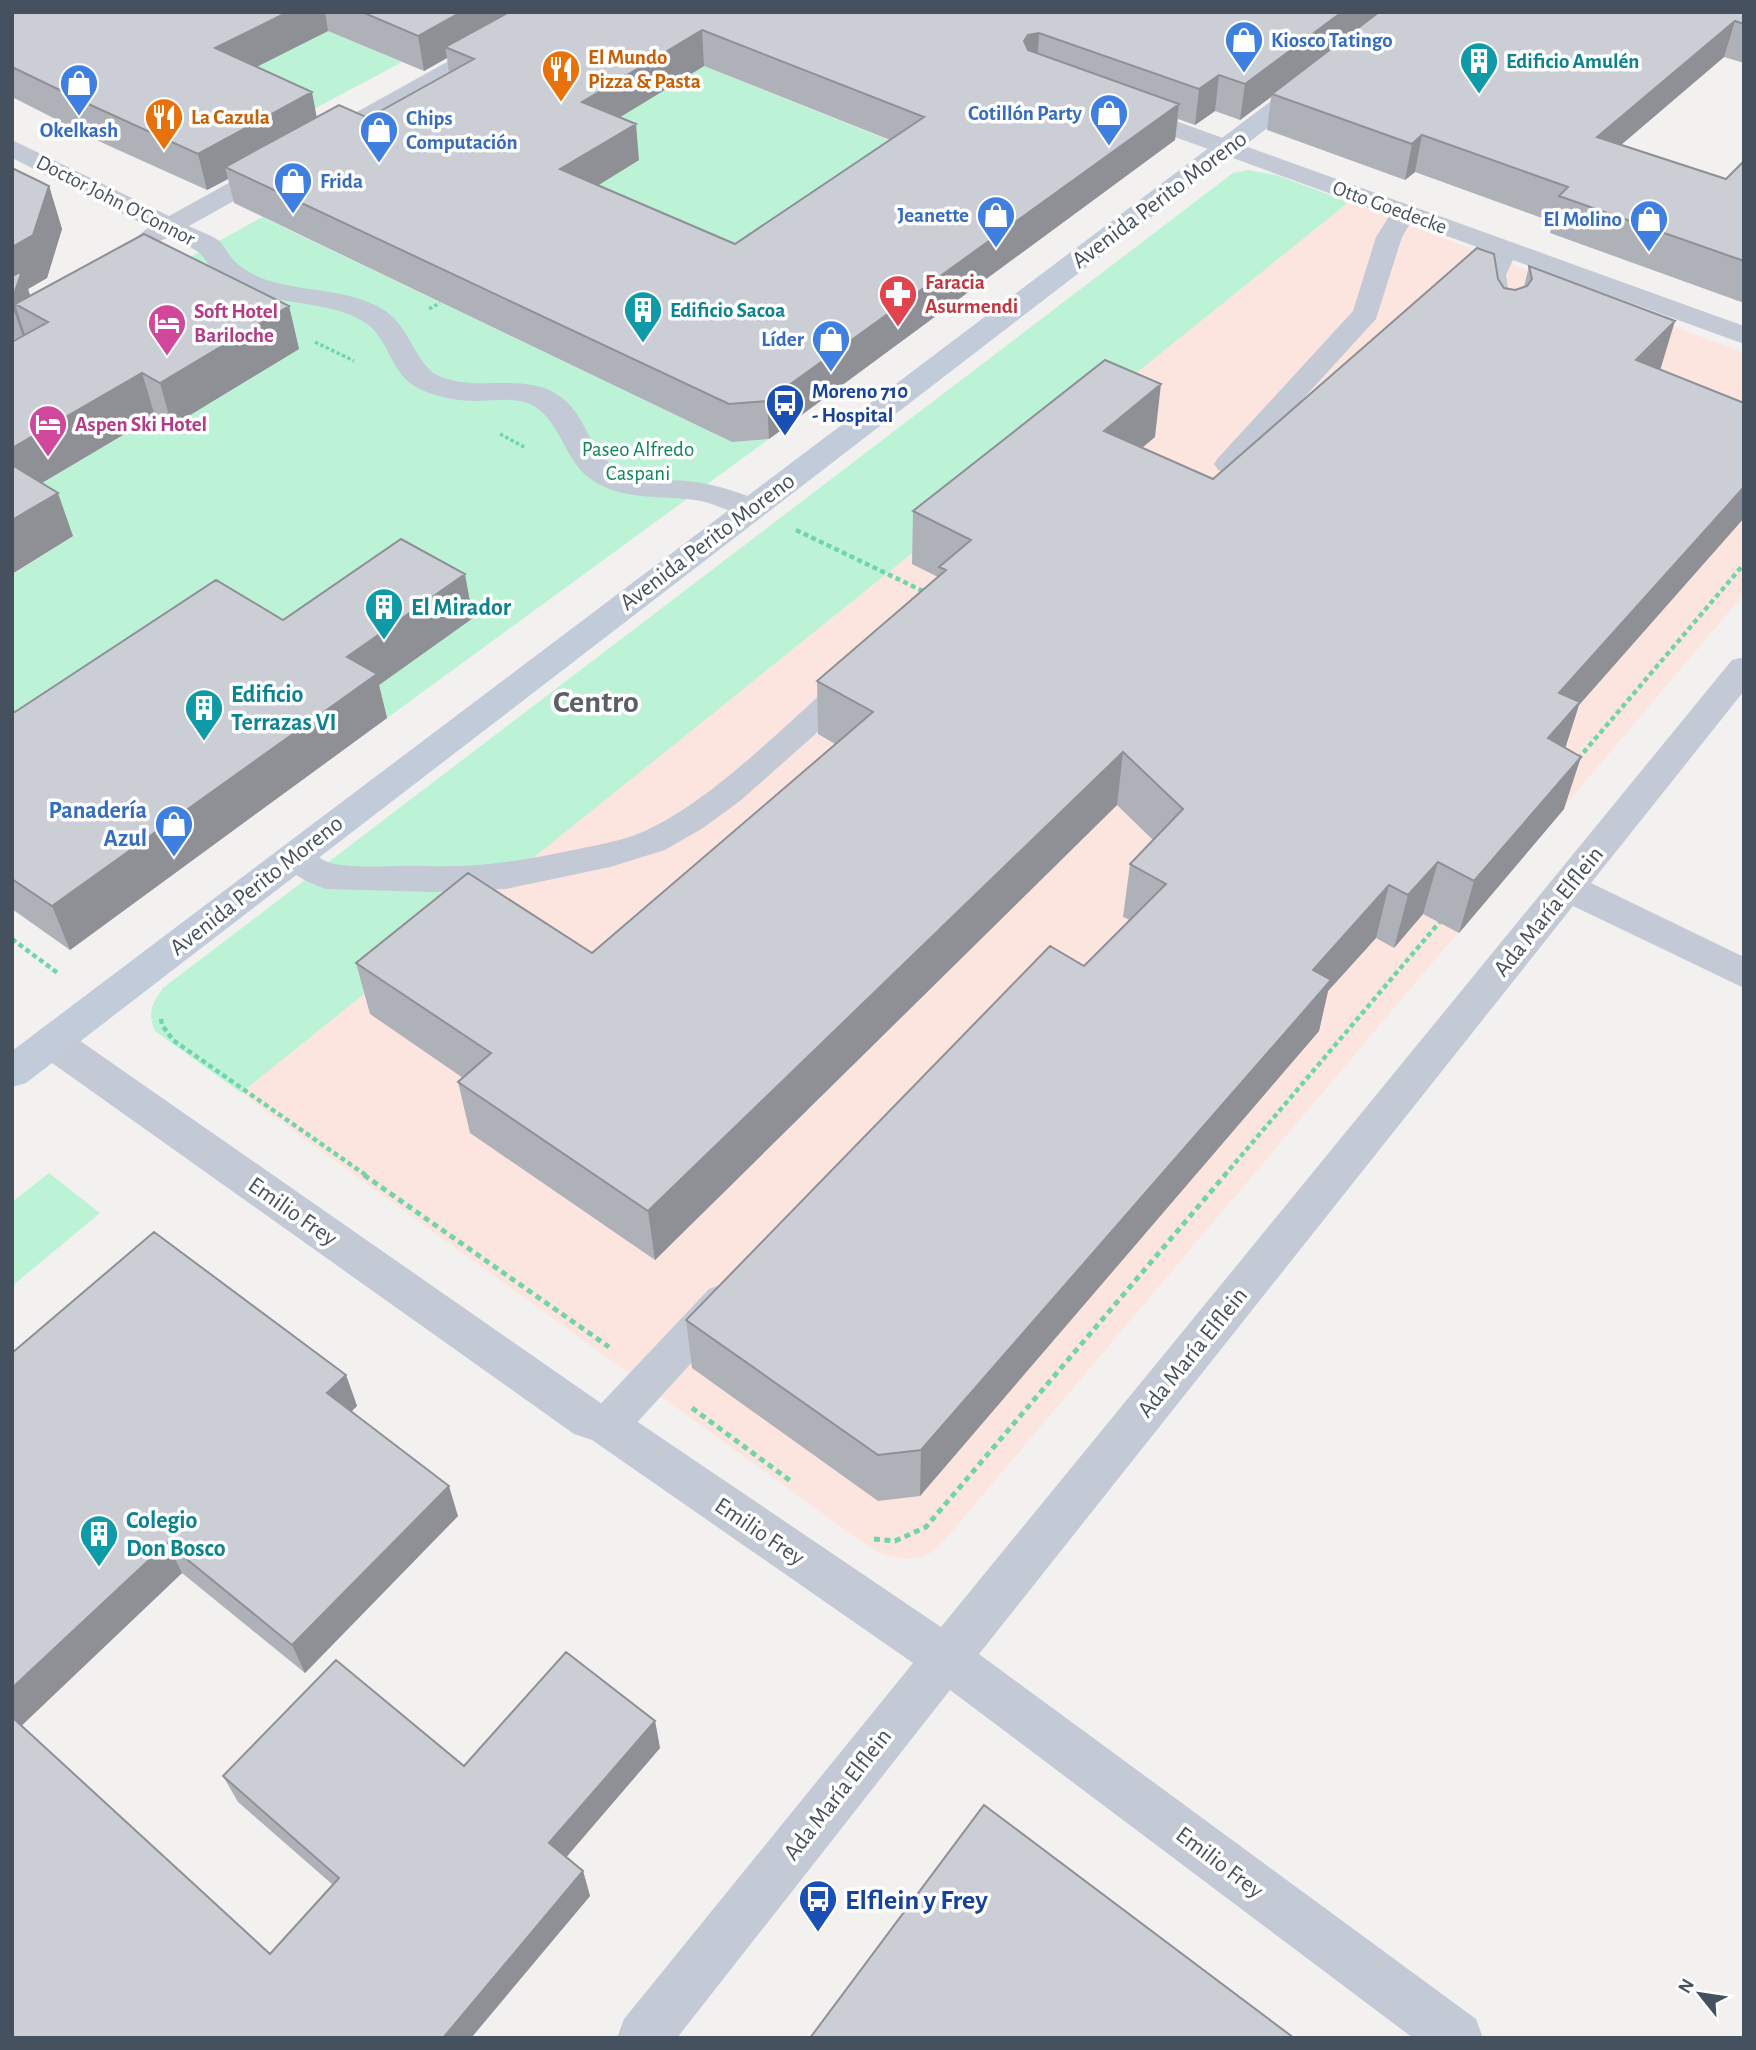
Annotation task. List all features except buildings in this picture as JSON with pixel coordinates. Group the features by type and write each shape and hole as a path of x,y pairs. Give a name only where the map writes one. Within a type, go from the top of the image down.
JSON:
{"main road":[{"name":"Avenida Perito Moreno","path":"12,1072 1327,70"}],"street":[{"path":"129,248 555,12"},
{"name":"Otto Goedecke","path":"1098,101 1744,336"},
{"name":"Doctor John O'Connor","path":"12,148 210,247 232,274 283,293 342,304 369,313 387,324 422,379 446,388 536,395 555,405 565,418 583,457 595,470 618,482 648,489 698,491 751,508"},
{"name":"Ada María Elflein","path":"643,2038 1744,668"},
{"path":"1567,887 1744,974"},
{"name":"Emilio Frey","path":"52,1042 590,1420 607,1426 946,1658 1457,2038"}],"lane":[{"path":"1228,464 1366,313 1389,237 1404,212"},
{"path":"1502,331 1493,275 1505,249"},
{"path":"293,856 326,876 379,879 458,878 506,876 561,866 610,855 653,841 728,793 879,659"},
{"path":"607,1426 750,1272"}],"path":[{"path":"751,508 931,595"},
{"path":"1573,765 1744,564"},
{"path":"871,1538 881,1542 905,1540 926,1527 1447,914"},
{"path":"12,939 63,976"},
{"path":"160,1012 162,1026 173,1040 653,1378 795,1485"}],"shaded area":[{"path":"1349,202 1744,353 1744,594 938,1548 924,1557 905,1559 884,1555 869,1547 241,1093"}],"green space":[{"path":"328,31 402,62 297,118 223,84"},
{"path":"677,55 923,154 737,281 510,240 586,138"},
{"path":"1248,170 1276,175 1349,202 241,1093 155,1031 151,1019 152,1008 163,988 1233,173"},
{"name":"Paseo Alfredo Caspani","path":"262,217 732,442 769,439 387,718 357,701 12,744 12,575 73,536 13,500 155,416 173,426 155,277"},
{"path":"49,1173 100,1213 12,1286 12,1202"}],"place":[{"name":"Kiosco Tatingo","path":"1244,74"},
{"name":"Edificio Amulén","path":"1479,95"},
{"name":"El Mundo Pizza & Pasta","path":"561,103"},
{"name":"Okelkash","path":"79,117"},
{"name":"Cotillón Party","path":"1109,147"},
{"name":"La Cazula","path":"164,151"},
{"name":"Chips Computación","path":"379,164"},
{"name":"Frida","path":"293,215"},
{"name":"Jeanette","path":"996,249"},
{"name":"El Molino","path":"1649,253"},
{"name":"Faracia Asurmendi","path":"898,328"},
{"name":"Edificio Sacoa","path":"643,344"},
{"name":"Soft Hotel Bariloche","path":"167,357"},
{"name":"Líder","path":"831,373"},
{"name":"Moreno 710 - Hospital","path":"785,437"},
{"name":"Aspen Ski Hotel","path":"48,458"},
{"name":"El Mirador","path":"384,641"},
{"name":"Edificio Terrazas VI","path":"204,742"},
{"name":"Panadería Azul","path":"174,858"},
{"name":"Colegio Don Bosco","path":"99,1568"},
{"name":"Elflein y Frey","path":"818,1933"}],"district":[{"name":"Centro","path":"596,701"}]}
